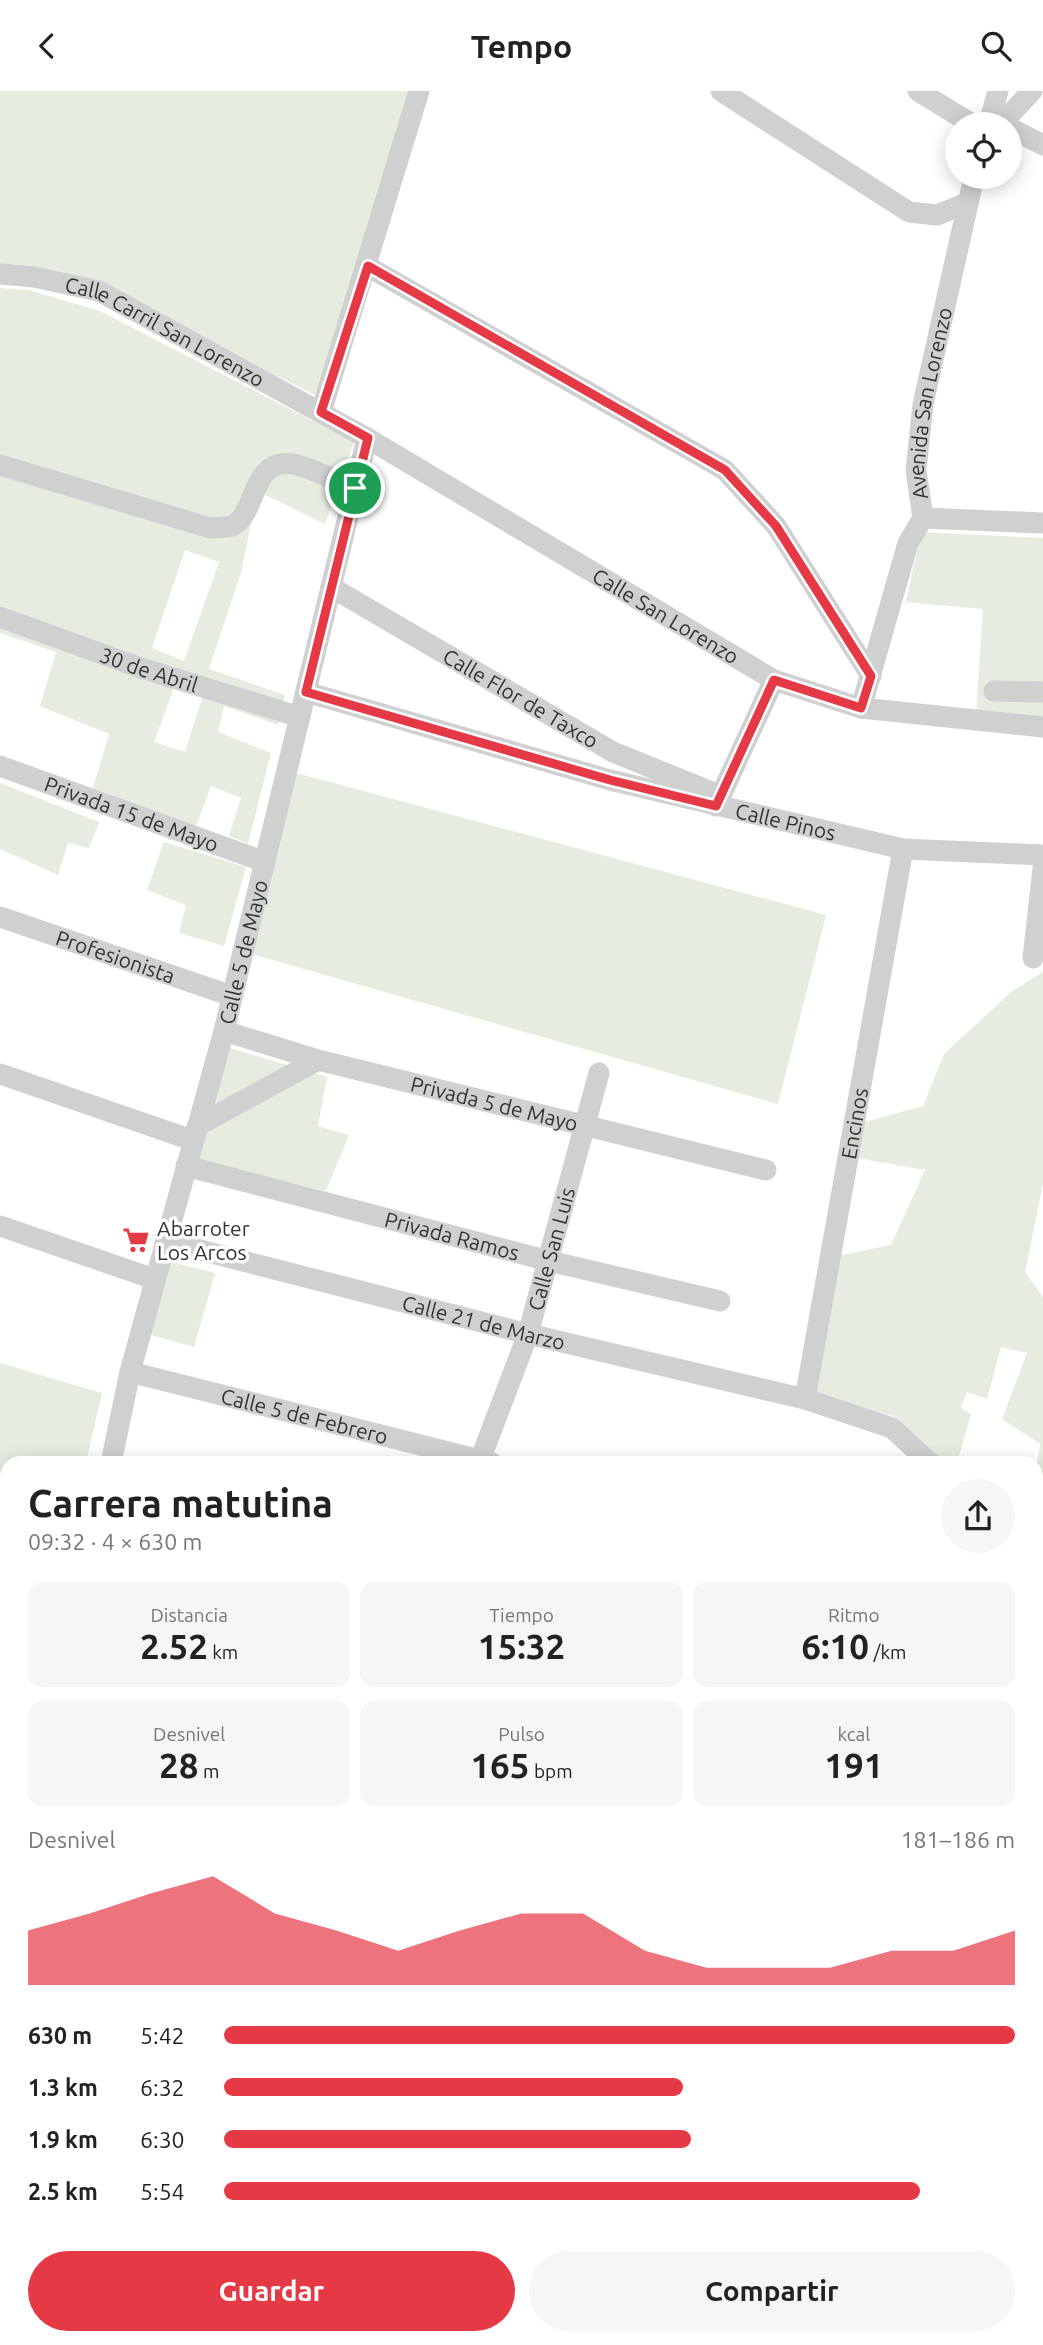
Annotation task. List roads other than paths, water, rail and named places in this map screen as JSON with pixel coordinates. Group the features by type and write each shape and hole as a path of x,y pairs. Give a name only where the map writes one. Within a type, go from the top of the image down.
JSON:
{"street":[{"path":"321,412 368,266 419,91"},
{"path":"721,91 909,212 937,215 967,203"},
{"path":"918,91 966,112"},
{"path":"995,112 998,91"},
{"path":"1008,112 1032,91"},
{"path":"1022,136 1043,145"},
{"name":"Avenida San Lorenzo","path":"861,708 908,543 923,518 916,470 923,404 971,189"},
{"path":"368,266 725,470 776,526 871,676"},
{"name":"Calle Carril San Lorenzo","path":"0,274 34,277 99,291 321,412"},
{"name":"Calle San Lorenzo","path":"321,412 774,680 861,708 1043,727"},
{"name":"Calle 5 de Mayo","path":"112,1456 130,1371 154,1279 224,1031 368,438"},
{"path":"0,465 210,528 232,526 244,515 254,488 271,468 281,464 294,464 355,488"},
{"path":"923,518 1043,523"},
{"name":"Calle Flor de Taxco","path":"331,587 613,752 717,800"},
{"name":"30 de Abril","path":"0,617 138,667 300,717"},
{"path":"717,800 774,680"},
{"path":"994,691 1042,692 1043,727"},
{"name":"Calle Pinos","path":"306,692 610,780 717,800 903,849 1043,855"},
{"name":"Privada 15 de Mayo","path":"0,766 265,862"},
{"name":"Encinos","path":"805,1399 903,849"},
{"path":"1033,958 1043,869"},
{"name":"Profesionista","path":"0,917 232,996"},
{"name":"Privada 5 de Mayo","path":"224,1031 318,1060 766,1170"},
{"path":"0,1074 195,1133 318,1060"},
{"name":"Calle San Luis","path":"486,1456 528,1334 599,1073"},
{"name":"Privada Ramos","path":"186,1166 549,1261 720,1301"},
{"path":"0,1226 154,1279"},
{"name":"Calle 21 de Marzo","path":"164,1241 528,1334 805,1399 892,1428 922,1456"},
{"name":"Calle 5 de Febrero","path":"130,1371 461,1456"}],"place":[{"name":"Abarroter Los Arcos","path":"136,1240"}]}
